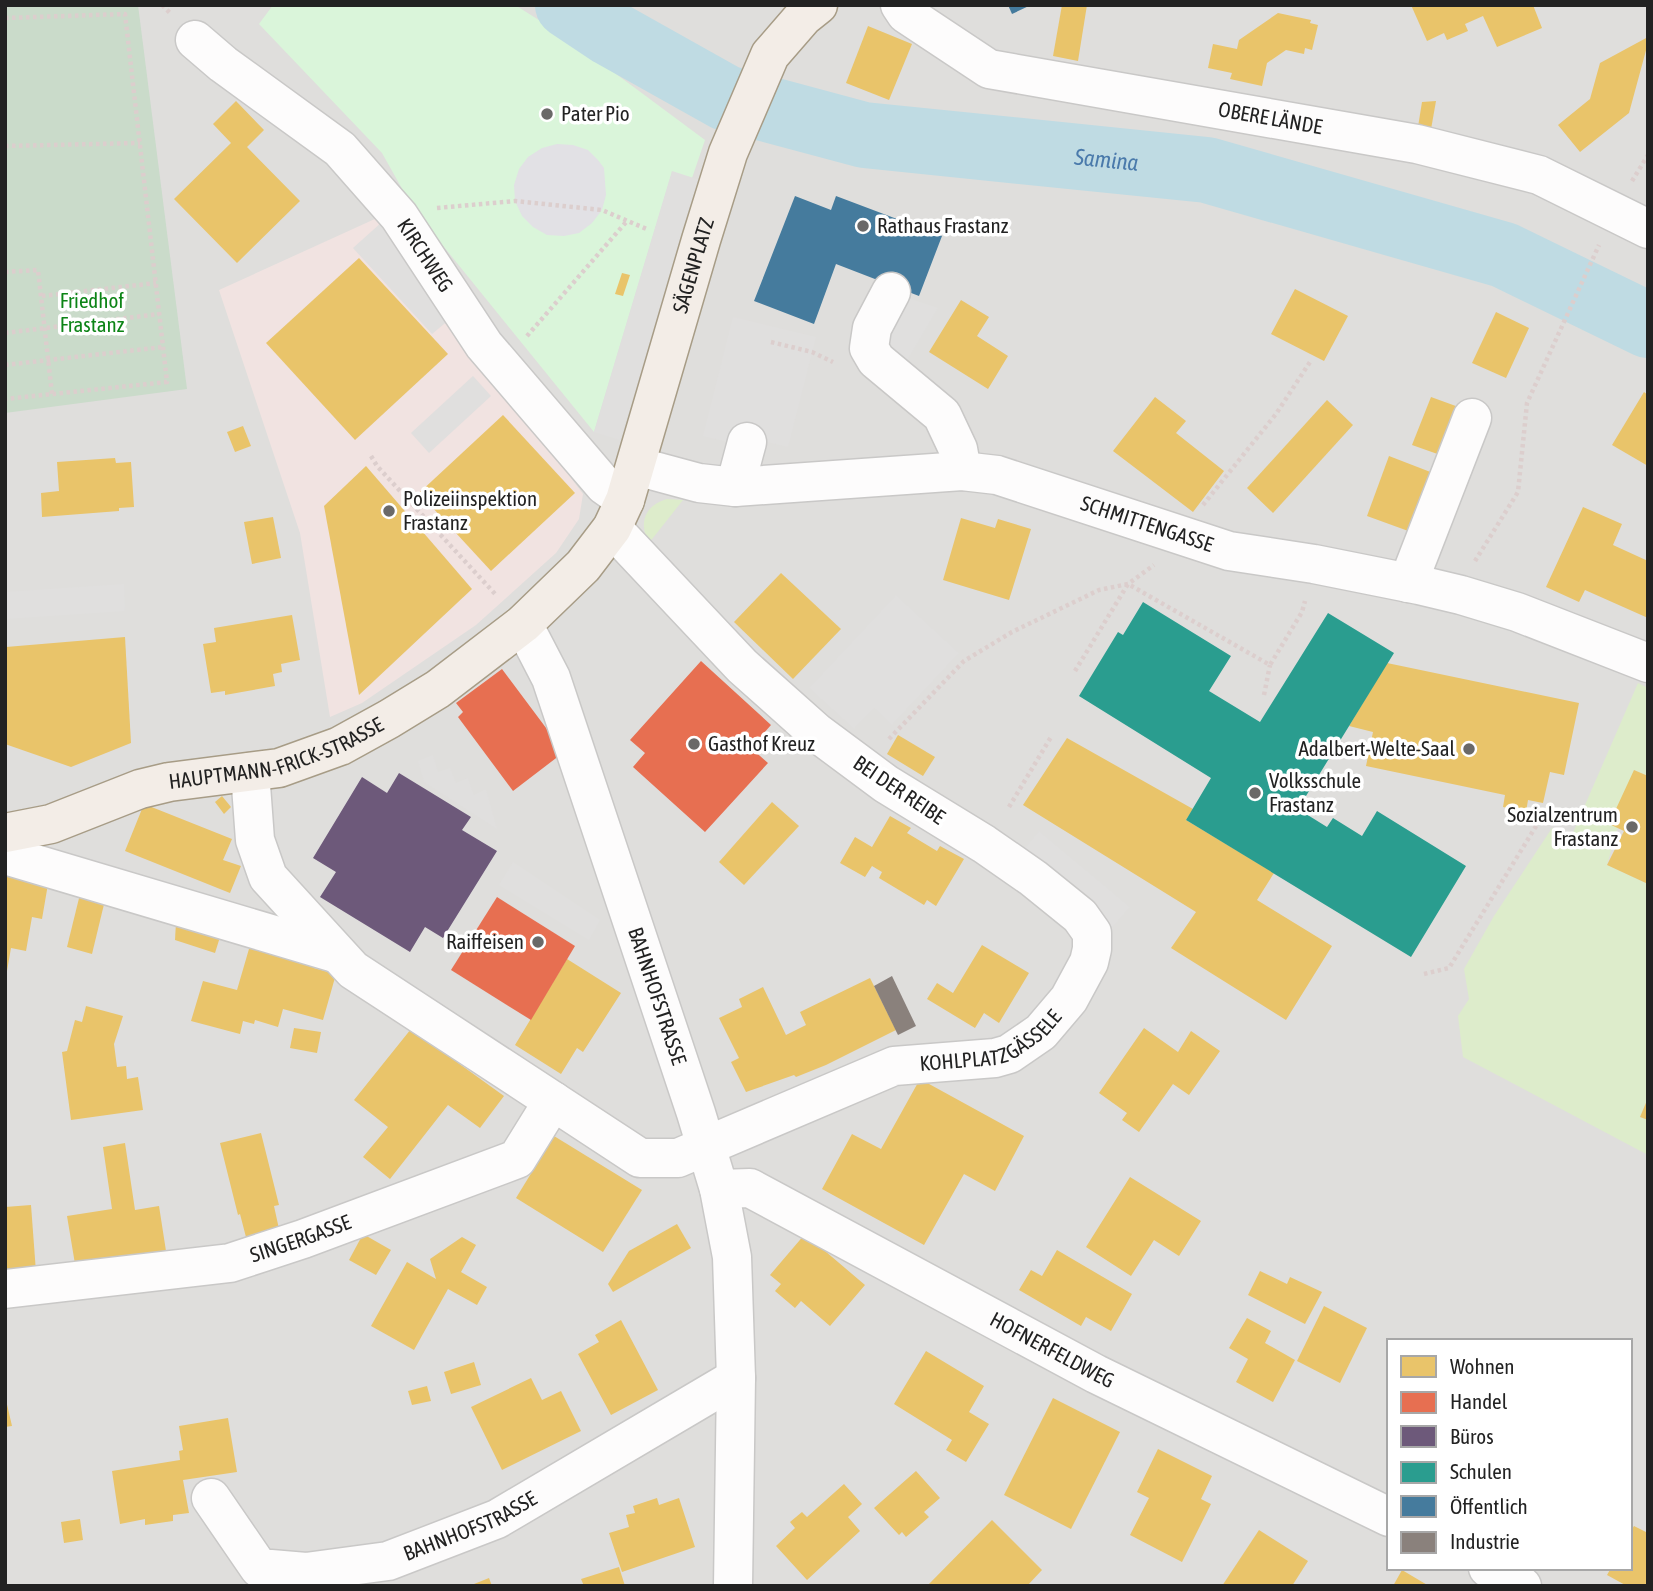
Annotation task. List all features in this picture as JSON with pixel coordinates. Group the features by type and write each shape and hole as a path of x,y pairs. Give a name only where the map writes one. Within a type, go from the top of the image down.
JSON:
{"main road":[{"name":"SÄGENPLATZ","path":"511,611 583,566 624,498 728,153 770,55 805,9"},
{"name":"HAUPTMANN-FRICK-STRASSE","path":"5,833 51,824 140,789 169,782 279,768 340,746 438,689 511,611"}],"street":[{"name":"OBERE LÄNDE","path":"900,5 906,14 989,69 1418,144 1539,175 1648,229"},
{"name":"KIRCHWEG","path":"195,40 223,64 340,149 399,216 484,345 491,376 604,485 624,498"},
{"path":"891,292 872,328 869,348 876,360 942,415 958,449 962,471"},
{"path":"1408,583 1472,418"},
{"path":"735,487 747,442"},
{"name":"SCHMITTENGASSE","path":"624,498 699,483 735,487 962,471 997,475 1229,551 1314,564 1461,595 1517,612 1648,663"},
{"name":"BEI DER REIBE","path":"624,498 644,561 741,666 825,721 886,785 984,844"},
{"name":"BAHNHOFSTRASSE","path":"511,611 551,678 719,1189 732,1257 736,1378 733,1586"},
{"path":"250,772 255,841 268,877 353,970 640,1158 678,1158 706,1146"},
{"name":"KOHLPLATZGÄSSELE","path":"706,1146 894,1066 995,1058 1009,1054 1041,1032 1069,999 1089,962 1092,933 1080,916 1033,878 984,844"},
{"path":"5,855 338,954"},
{"name":"SINGERGASSE","path":"5,1289 230,1263 303,1239 517,1159 553,1101"},
{"name":"HOFNERFELDWEG","path":"719,1189 750,1188 1096,1374 1387,1516"},
{"name":"BAHNHOFSTRASSE","path":"211,1498 259,1568 306,1573 388,1561 497,1519 736,1378"},
{"path":"1492,1570 1522,1586"}],"path":[{"path":"5,18 125,14 167,382 5,399"},
{"path":"5,146 139,143"},
{"path":"399,216 414,210 515,201 602,210 649,229"},
{"path":"491,376 627,221"},
{"path":"1475,562 1518,492 1527,403 1597,247"},
{"path":"5,272 38,270 52,394"},
{"path":"41,296 156,283"},
{"path":"5,333 159,314"},
{"path":"5,365 163,347"},
{"path":"1197,513 1276,414 1310,362"},
{"path":"371,456 377,466 511,611"},
{"path":"884,744 964,660 1012,632 1099,590 1128,584 1270,665"},
{"path":"1075,671 1128,584"},
{"path":"1264,695 1270,665 1302,612"},
{"path":"1009,807 1051,737"},
{"path":"1424,974 1449,968 1541,818 1559,818"}],"shaded area":[{"path":"5,5 1648,5 1648,1586 5,1586"},
{"path":"557,144 588,150 604,168 606,195 602,210 592,223 579,233 564,236 547,235 533,227 522,216 515,201 514,185 519,169 528,157 542,148"},
{"path":"672,171 703,181 620,440 594,432"},
{"path":"377,218 583,494 579,519 556,553 476,625 362,703 330,717 300,533 219,290"},
{"path":"382,222 450,319 432,334 353,248"},
{"path":"908,298 938,308 908,359 880,350"},
{"path":"733,317 816,337 788,447 763,441 728,442 703,436"},
{"path":"473,376 491,396 429,453 411,433"},
{"path":"124,584 125,611 5,619 5,592"},
{"path":"896,595 959,653 892,725 874,708 854,729 809,688"},
{"path":"433,755 438,772 450,768 456,783 468,778 474,795 486,789 497,829 424,782 418,761"},
{"path":"1039,831 1130,907 1111,929 1021,853"},
{"path":"513,862 600,920 589,940 499,885"}],"green space":[{"name":"Friedhof Frastanz","path":"5,5 138,5 187,389 5,413"},
{"path":"273,5 515,5 569,39 705,140 692,178 672,172 594,432 414,210 382,153 259,24"},
{"path":"667,499 683,500 649,543 644,529 646,516 653,506"},
{"path":"1638,683 1648,688 1648,776 1634,770 1607,865 1648,884 1648,1098 1640,1117 1648,1120 1648,1155 1463,1057 1458,1016 1469,999 1464,969 1494,916 1552,828 1572,835"}],"building: Wohnen":[{"path":"1062,5 1087,5 1078,61 1053,56"},
{"path":"1411,5 1533,5 1542,28 1497,47 1483,16 1465,24 1468,31 1447,40 1444,33 1427,41"},
{"path":"1278,13 1311,20 1310,23 1318,25 1312,50 1305,48 1304,54 1286,50 1267,63 1262,86 1230,79 1232,73 1208,68 1213,44 1237,49 1239,40"},
{"path":"868,26 912,44 889,100 846,83"},
{"path":"1648,37 1629,113 1580,152 1558,125 1590,99 1600,63"},
{"path":"236,101 264,130 247,147 300,201 237,263 174,199 231,143 213,124"},
{"path":"1436,101 1430,135 1417,133 1422,102"},
{"path":"359,258 448,354 355,440 266,343"},
{"path":"622,273 630,275 623,296 615,294"},
{"path":"1295,289 1348,316 1324,361 1271,334"},
{"path":"961,300 989,317 977,336 1008,356 988,389 929,352"},
{"path":"1496,312 1529,328 1506,378 1472,363"},
{"path":"1644,392 1648,395 1648,466 1612,445"},
{"path":"1155,397 1186,421 1176,433 1224,471 1193,512 1113,451"},
{"path":"1431,397 1464,409 1446,457 1412,445"},
{"path":"1327,400 1353,425 1273,513 1247,488"},
{"path":"503,415 575,493 491,571 419,493"},
{"path":"243,426 251,446 235,452 227,432"},
{"path":"1389,456 1433,473 1411,532 1367,516"},
{"path":"115,458 116,463 131,462 134,507 119,508 119,511 42,517 41,493 59,491 57,462"},
{"path":"366,466 472,589 359,695 324,506"},
{"path":"1583,507 1622,524 1613,545 1648,561 1648,618 1585,590 1579,602 1546,587"},
{"path":"273,517 281,558 252,564 244,522"},
{"path":"961,518 995,528 998,519 1031,529 1009,600 943,580"},
{"path":"781,573 841,629 793,679 734,622"},
{"path":"292,615 300,660 281,664 282,672 273,674 275,686 225,695 225,691 211,693 203,644 216,642 214,628"},
{"path":"125,637 131,743 71,767 5,744 6,647"},
{"name":"Adalbert-Welte-Saal","path":"1387,663 1579,703 1564,775 1550,772 1543,803 1528,800 1526,812 1503,807 1505,795 1366,766 1373,732 1349,726"},
{"path":"898,735 935,757 923,776 887,754"},
{"path":"1067,738 1193,809 1186,820 1274,873 1257,900 1332,946 1286,1020 1171,948 1196,912 1023,805"},
{"name":"Sozialzentrum Frastanz","path":"1634,770 1648,776 1648,884 1607,865 1624,831 1609,824"},
{"path":"222,796 231,807 224,814 215,802"},
{"path":"772,802 799,826 744,885 719,862"},
{"path":"144,804 232,839 223,860 241,866 230,893 125,851"},
{"path":"890,816 911,828 907,833 937,851 940,846 964,859 936,906 927,900 924,905 879,878 882,872 872,866 865,877 840,863 855,837 872,847"},
{"path":"5,869 48,884 42,919 32,917 26,951 11,948 7,971 5,970"},
{"path":"81,890 106,896 92,954 67,947"},
{"path":"176,922 220,937 215,953 175,940"},
{"path":"251,942 316,961 314,968 336,974 323,1020 283,1009 278,1027 255,1020 254,1024 243,1021 240,1034 191,1021 203,981 237,990"},
{"path":"982,945 1029,973 999,1023 984,1013 975,1028 927,999 937,983 953,993"},
{"path":"567,959 621,993 583,1052 577,1048 561,1074 515,1045"},
{"path":"870,978 896,1030 826,1065 746,1092 731,1062 739,1058 719,1018 742,1007 739,999 763,987 786,1035 806,1025 800,1012"},
{"path":"86,1006 123,1016 114,1044 117,1067 126,1066 127,1079 138,1077 143,1110 71,1120 62,1052 67,1051 75,1020 82,1022"},
{"path":"294,1028 321,1032 317,1053 290,1048"},
{"path":"1144,1028 1178,1052 1191,1031 1220,1051 1189,1095 1173,1084 1139,1132 1122,1120 1127,1113 1099,1093"},
{"path":"411,1029 504,1096 480,1128 448,1105 390,1179 363,1157 388,1127 354,1100"},
{"path":"920,1079 1024,1136 995,1191 964,1174 924,1245 822,1189 852,1134 881,1149"},
{"path":"1648,1098 1648,1120 1640,1117"},
{"path":"261,1133 279,1205 274,1206 279,1229 247,1241 220,1143"},
{"path":"554,1136 642,1190 603,1252 516,1198"},
{"path":"125,1143 135,1210 159,1206 166,1251 75,1264 67,1216 112,1209 103,1147"},
{"path":"1130,1177 1201,1221 1179,1256 1154,1240 1131,1276 1086,1247"},
{"path":"31,1205 36,1272 5,1275 5,1207"},
{"path":"677,1224 691,1248 613,1292 608,1284 629,1251"},
{"path":"363,1234 391,1250 376,1275 349,1260"},
{"path":"805,1234 865,1285 830,1326 801,1301 795,1308 775,1291 781,1284 770,1275"},
{"path":"462,1237 476,1245 461,1272 487,1287 477,1305 448,1289 414,1350 371,1326 407,1262 436,1279 430,1259"},
{"path":"1057,1250 1132,1294 1111,1331 1086,1317 1081,1326 1019,1290 1031,1270 1042,1276"},
{"path":"1260,1271 1287,1284 1290,1277 1322,1292 1305,1324 1248,1295"},
{"path":"1324,1306 1367,1328 1340,1383 1297,1361"},
{"path":"1247,1318 1271,1331 1265,1343 1295,1360 1273,1402 1236,1382 1248,1359 1229,1348"},
{"path":"621,1320 658,1390 611,1415 578,1354 599,1342 595,1335"},
{"path":"926,1351 984,1386 969,1412 989,1424 966,1462 946,1450 952,1440 894,1404"},
{"path":"474,1362 481,1385 451,1394 444,1372"},
{"path":"531,1378 542,1400 561,1391 581,1431 502,1470 471,1407"},
{"path":"427,1386 431,1401 412,1405 408,1391"},
{"path":"1053,1398 1120,1432 1071,1529 1004,1495"},
{"path":"5,1400 12,1426 5,1427"},
{"path":"228,1418 237,1472 183,1480 189,1513 173,1515 173,1521 145,1525 145,1519 120,1524 112,1471 180,1460 179,1451 183,1450 179,1426"},
{"path":"1158,1449 1212,1476 1201,1499 1211,1504 1182,1562 1130,1535 1149,1498 1137,1492"},
{"path":"916,1471 940,1498 924,1512 929,1517 906,1537 902,1532 899,1535 874,1508"},
{"path":"844,1484 862,1504 848,1517 860,1531 807,1580 776,1546 795,1528 790,1522 802,1512 807,1517"},
{"path":"657,1498 659,1505 679,1498 695,1547 622,1572 609,1533 629,1527 626,1515 635,1513 633,1506"},
{"path":"80,1519 83,1540 64,1543 61,1522"},
{"path":"992,1520 1042,1570 1027,1586 927,1586"},
{"path":"1634,1526 1648,1533 1648,1586 1627,1586 1607,1575 1610,1570 1632,1570"},
{"path":"1259,1530 1308,1561 1292,1586 1222,1586"},
{"path":"619,1567 625,1586 584,1586 581,1579"},
{"path":"1402,1570 1429,1586 1393,1586"},
{"path":"489,1578 492,1586 469,1586"}],"building: Handel":[{"name":"Gasthof Kreuz","path":"701,661 771,725 751,748 768,763 705,832 633,767 645,753 630,740"},
{"path":"502,669 564,752 513,791 458,717 463,712 456,703"},
{"path":"497,897 575,946 531,1020 451,970"}],"building: Büros":[{"path":"399,773 471,817 462,830 497,851 443,938 425,927 410,952 320,897 336,872 313,858 362,777 387,793"}],"building: Schulen":[{"name":"Volksschule Frastanz","path":"1143,602 1231,656 1209,691 1260,722 1328,613 1394,653 1298,809 1327,827 1333,818 1362,836 1377,811 1466,866 1411,957 1186,820 1211,778 1079,696 1118,632 1123,635"}],"building: Öffentlich":[{"path":"1008,5 1031,5 1012,14"},
{"path":"795,196 831,210 836,196 942,236 919,296 836,264 814,324 754,301"}],"building: Industrie":[{"path":"892,976 916,1026 898,1035 874,986"}],"waterway":[{"name":"Samina","path":"568,5 610,33 726,98 864,135 1207,170 1504,255 1648,325"}],"place":[{"name":"Pater Pio","path":"547,114"},
{"name":"Rathaus Frastanz","path":"863,226"},
{"name":"Polizeiinspektion Frastanz","path":"389,511"},
{"name":"Gasthof Kreuz","path":"694,744"},
{"name":"Adalbert-Welte-Saal","path":"1469,749"},
{"name":"Volksschule Frastanz","path":"1255,793"},
{"name":"Sozialzentrum Frastanz","path":"1632,827"},
{"name":"Raiffeisen","path":"538,942"}]}
